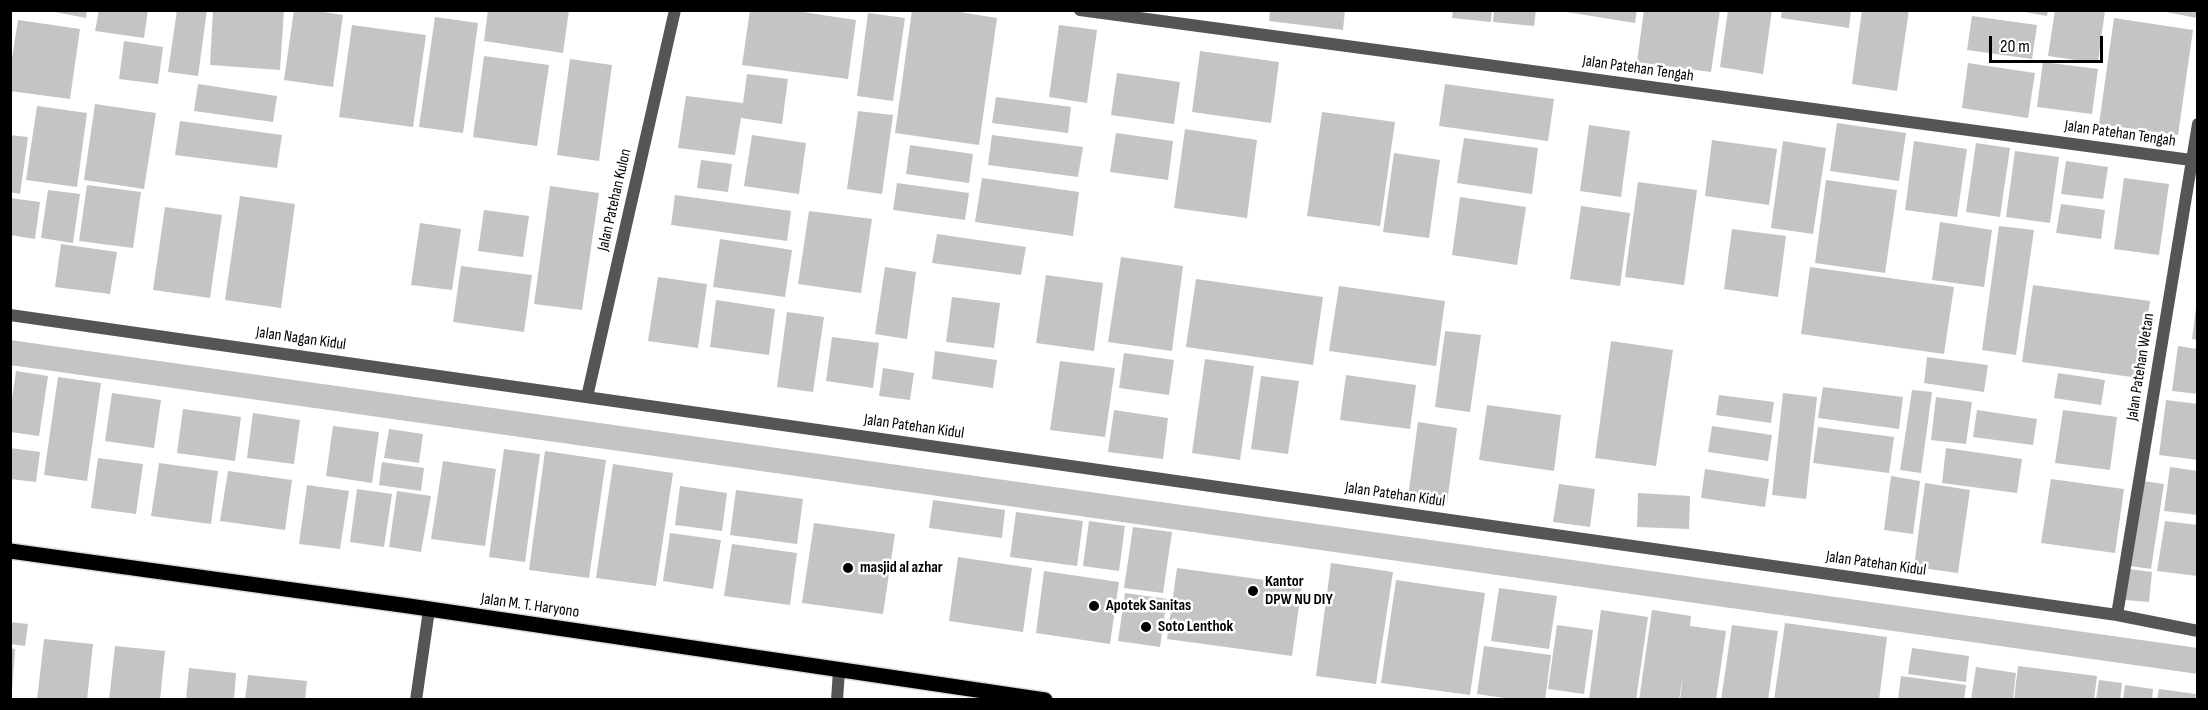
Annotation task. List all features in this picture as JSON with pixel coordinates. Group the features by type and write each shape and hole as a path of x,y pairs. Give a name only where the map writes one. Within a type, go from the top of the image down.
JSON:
{"main road":[{"name":"Jalan M. T. Haryono","path":"10,551 1045,699"}],"street":[{"name":"Jalan Patehan Kulon","path":"587,397 675,10"},
{"name":"Jalan Patehan Tengah","path":"1080,10 2191,160"},
{"name":"Jalan Patehan Wetan","path":"2117,615 2198,124"},
{"name":"Jalan Nagan Kidul","path":"10,315 587,397"},
{"name":"Jalan Patehan Kidul","path":"587,397 2117,615 2198,632"},
{"path":"416,699 429,610"},
{"path":"837,699 839,670"}],"building":[{"path":"44,10 87,10 86,18"},
{"path":"99,10 148,10 144,38 95,31"},
{"path":"177,10 207,10 198,76 168,72"},
{"path":"213,10 284,10 280,70 210,65"},
{"path":"294,10 343,15 333,87 284,80"},
{"path":"488,10 569,10 563,53 484,41"},
{"path":"750,10 789,10 856,20 848,79 742,65"},
{"path":"912,10 947,10 997,18 979,145 895,133"},
{"path":"1270,10 1345,10 1343,30 1269,21"},
{"path":"1453,10 1492,10 1491,22 1452,18"},
{"path":"1494,10 1536,10 1534,26 1493,22"},
{"path":"1554,10 1637,10 1635,23"},
{"path":"1644,10 1720,10 1711,72 1637,62"},
{"path":"1728,10 1772,10 1763,74 1720,67"},
{"path":"1782,10 1851,10 1849,28 1781,18"},
{"path":"1862,10 1909,10 1897,91 1852,84"},
{"path":"2014,10 2048,10 2047,16"},
{"path":"2055,10 2105,10 2098,63 2048,56"},
{"path":"2156,10 2198,10 2198,13 2197,18"},
{"path":"868,13 905,18 893,101 857,96"},
{"path":"1972,16 2037,25 2032,59 1967,50"},
{"path":"435,17 478,23 463,133 419,127"},
{"path":"2114,18 2193,30 2178,135 2099,124"},
{"path":"18,20 80,29 70,99 10,91 10,71"},
{"path":"352,25 426,35 413,127 339,117"},
{"path":"1059,25 1097,30 1087,103 1049,97"},
{"path":"124,41 163,47 158,84 119,79"},
{"path":"1200,51 1279,62 1271,123 1192,112"},
{"path":"484,56 549,65 537,146 473,137"},
{"path":"570,59 612,65 599,161 557,155"},
{"path":"2043,62 2098,69 2092,114 2037,107"},
{"path":"1968,63 2035,73 2028,118 1962,108"},
{"path":"1117,73 1180,82 1174,124 1111,115"},
{"path":"747,74 788,79 782,124 741,118 735,155 678,148 686,96 743,103"},
{"path":"198,84 277,96 273,122 194,111"},
{"path":"1445,84 1554,99 1548,141 1439,126"},
{"path":"996,97 1071,107 1068,133 992,123"},
{"path":"95,104 156,113 144,189 84,180"},
{"path":"37,106 87,113 77,187 26,180"},
{"path":"858,111 893,115 882,194 847,189"},
{"path":"1322,112 1395,122 1380,226 1307,216"},
{"path":"180,121 282,135 277,168 175,155"},
{"path":"1837,123 1906,133 1899,181 1830,171"},
{"path":"1589,125 1630,131 1621,197 1580,191"},
{"path":"1185,129 1257,140 1247,218 1174,208"},
{"path":"1116,133 1173,141 1168,180 1110,172"},
{"path":"10,135 28,137 20,194 10,192"},
{"path":"752,135 806,143 799,194 744,186"},
{"path":"992,135 1083,147 1078,177 988,165"},
{"path":"1464,138 1538,148 1532,194 1457,183"},
{"path":"1712,140 1777,149 1769,205 1705,196"},
{"path":"1783,141 1826,148 1813,234 1771,228"},
{"path":"1914,141 1967,149 1957,217 1905,210"},
{"path":"1976,143 2010,148 2000,217 1966,212"},
{"path":"910,145 973,154 969,183 906,174"},
{"path":"2015,151 2059,157 2050,223 2006,217"},
{"path":"1394,153 1440,160 1429,238 1383,232"},
{"path":"701,160 732,164 728,192 697,188"},
{"path":"2066,161 2108,167 2103,199 2061,194"},
{"path":"982,178 1079,192 1073,236 975,222"},
{"path":"2124,178 2169,184 2159,255 2114,249"},
{"path":"1826,180 1897,190 1885,273 1815,263"},
{"path":"1638,182 1697,190 1684,285 1625,277"},
{"path":"897,183 969,193 965,220 893,210"},
{"path":"87,185 141,192 133,248 79,241"},
{"path":"550,186 599,193 582,310 534,304"},
{"path":"48,190 80,194 73,243 41,238"},
{"path":"675,195 791,211 787,241 671,225"},
{"path":"240,196 295,204 281,308 225,300"},
{"path":"1460,197 1526,207 1517,265 1452,255"},
{"path":"10,198 40,202 35,239 10,235"},
{"path":"2061,204 2105,210 2101,239 2056,233"},
{"path":"1581,206 1630,213 1620,286 1570,279"},
{"path":"165,207 222,215 210,298 153,290"},
{"path":"484,210 529,216 523,257 478,251"},
{"path":"809,211 872,219 861,293 798,284"},
{"path":"1940,222 1992,230 1984,287 1932,280"},
{"path":"420,223 461,229 452,290 411,285"},
{"path":"1999,226 2034,230 2016,355 1982,350"},
{"path":"1732,229 1786,236 1778,297 1724,289"},
{"path":"937,234 1026,247 1021,275 932,263"},
{"path":"720,239 792,250 785,297 713,287"},
{"path":"61,244 117,252 110,294 55,287"},
{"path":"1121,257 1183,266 1172,351 1108,342"},
{"path":"461,266 532,275 524,332 453,322"},
{"path":"885,267 916,272 907,339 875,334"},
{"path":"1810,267 1954,287 1944,354 1801,334"},
{"path":"1046,275 1103,283 1094,351 1036,343"},
{"path":"658,277 707,284 698,348 648,341"},
{"path":"1196,279 1323,297 1313,365 1186,347"},
{"path":"2033,285 2150,301 2139,378 2022,362"},
{"path":"1339,286 1445,301 1436,366 1329,351"},
{"path":"952,297 1000,303 994,348 946,342"},
{"path":"716,300 775,309 769,355 710,347"},
{"path":"2196,307 2198,307 2198,340 2192,339"},
{"path":"787,312 824,317 813,392 777,387"},
{"path":"1445,331 1481,335 1470,412 1435,407"},
{"path":"832,337 879,343 873,388 826,381"},
{"path":"10,340 2198,648 2198,674 10,365"},
{"path":"1611,341 1673,350 1656,466 1595,458"},
{"path":"2178,346 2198,349 2198,394 2172,391"},
{"path":"935,351 997,360 993,388 932,379"},
{"path":"1124,353 1174,360 1169,395 1119,388"},
{"path":"1927,357 1988,365 1984,392 1924,383"},
{"path":"1205,359 1254,366 1240,460 1192,453"},
{"path":"1060,361 1115,368 1105,437 1050,430"},
{"path":"883,368 914,373 910,400 879,396"},
{"path":"16,371 48,376 39,436 10,432 10,413"},
{"path":"2058,373 2105,380 2101,405 2054,398"},
{"path":"1346,375 1416,385 1410,429 1340,420"},
{"path":"1261,376 1299,381 1288,454 1251,449"},
{"path":"58,377 101,383 87,481 44,475"},
{"path":"1823,387 1903,397 1899,429 1818,418"},
{"path":"1912,390 1932,392 1921,473 1900,470"},
{"path":"112,393 161,400 154,448 105,441"},
{"path":"1783,393 1817,397 1806,499 1772,495"},
{"path":"1719,395 1774,402 1771,423 1716,415"},
{"path":"1936,397 1972,402 1966,444 1931,440"},
{"path":"2166,400 2198,404 2198,460 2159,455"},
{"path":"1487,405 1561,415 1554,471 1479,460"},
{"path":"183,409 241,417 235,461 177,453"},
{"path":"1114,410 1168,418 1163,459 1108,452"},
{"path":"1977,410 2037,419 2033,445 1973,437"},
{"path":"2063,410 2117,417 2110,470 2055,463"},
{"path":"253,413 300,420 294,464 247,458"},
{"path":"1418,422 1457,428 1447,503 1408,497"},
{"path":"333,426 379,432 372,483 326,476"},
{"path":"1712,426 1772,435 1768,461 1708,452"},
{"path":"1818,427 1894,437 1889,473 1813,463"},
{"path":"389,429 423,434 419,463 384,458"},
{"path":"10,448 40,452 36,482 10,479"},
{"path":"1946,448 2022,459 2017,493 1942,483"},
{"path":"504,449 540,454 525,562 489,557"},
{"path":"545,451 606,460 589,578 529,570"},
{"path":"98,458 143,464 136,514 91,508"},
{"path":"443,461 496,469 485,546 431,539"},
{"path":"382,462 424,468 421,491 379,485"},
{"path":"159,463 218,471 211,524 151,516"},
{"path":"613,464 673,473 656,586 596,578"},
{"path":"2170,467 2198,471 2198,515 2164,511"},
{"path":"1705,469 1769,479 1765,507 1701,498"},
{"path":"228,471 292,480 285,530 220,521"},
{"path":"1891,476 1920,481 1913,534 1884,530"},
{"path":"2051,479 2124,489 2115,553 2041,543"},
{"path":"2143,481 2164,484 2151,569 2130,566"},
{"path":"1925,483 1970,490 1958,573 1914,567"},
{"path":"1559,484 1595,489 1590,527 1553,522"},
{"path":"307,485 349,491 340,549 299,544"},
{"path":"680,486 727,493 722,531 675,525"},
{"path":"357,489 392,494 384,547 350,542"},
{"path":"736,490 803,499 797,544 730,535"},
{"path":"397,491 431,496 421,552 389,547"},
{"path":"1638,493 1690,496 1689,529 1637,527"},
{"path":"933,500 1005,510 1002,538 929,528"},
{"path":"1016,512 1083,521 1077,566 1010,557"},
{"path":"1089,521 1125,526 1119,571 1083,566"},
{"path":"2165,521 2198,525 2198,576 2157,571"},
{"name":"masjid al azhar","path":"814,523 895,534 883,614 802,603"},
{"path":"1133,527 1172,532 1163,593 1124,588"},
{"path":"670,533 721,540 713,589 663,581"},
{"path":"732,544 797,553 790,605 724,596"},
{"path":"958,557 1032,568 1023,632 949,621"},
{"path":"1331,563 1393,572 1376,684 1316,676"},
{"path":"1177,568 1302,585 1292,656 1167,639"},
{"path":"2129,569 2152,572 2149,602 2125,600"},
{"path":"1044,571 1119,582 1110,644 1036,633"},
{"path":"1396,580 1485,593 1470,695 1381,683"},
{"path":"1499,588 1557,596 1549,649 1491,641"},
{"path":"1125,593 1167,599 1160,647 1118,641"},
{"path":"1601,610 1648,617 1636,700 1589,700"},
{"path":"1652,610 1691,616 1690,626 1726,631 1716,700 1680,700 1683,675 1679,700 1639,700"},
{"path":"10,622 28,624 25,646 10,644"},
{"path":"1785,623 1887,637 1879,700 1774,700"},
{"path":"1557,625 1593,630 1584,694 1548,689"},
{"path":"1732,625 1778,631 1768,700 1721,700"},
{"path":"44,639 93,644 87,700 37,700"},
{"path":"115,646 165,651 160,700 109,700"},
{"path":"1484,646 1551,655 1545,700 1518,700 1477,694"},
{"path":"10,648 15,649 12,692 10,692"},
{"path":"1912,648 1969,656 1966,682 1908,674"},
{"path":"2018,666 2097,676 2094,700 2014,700"},
{"path":"1976,667 2016,673 2013,700 1971,700"},
{"path":"189,668 236,673 234,700 186,700"},
{"path":"248,675 307,681 305,700 245,700"},
{"path":"1901,676 1966,685 1964,700 1898,700"},
{"path":"2099,680 2122,683 2120,700 2096,700"},
{"path":"2125,685 2153,689 2152,700 2123,700"},
{"path":"2159,689 2196,694 2195,700 2157,700"}],"place":[{"name":"masjid al azhar","path":"848,568"},
{"name":"Kantor DPW NU DIY","path":"1253,591"},
{"name":"Apotek Sanitas","path":"1094,606"},
{"name":"Soto Lenthok","path":"1146,627"}]}
